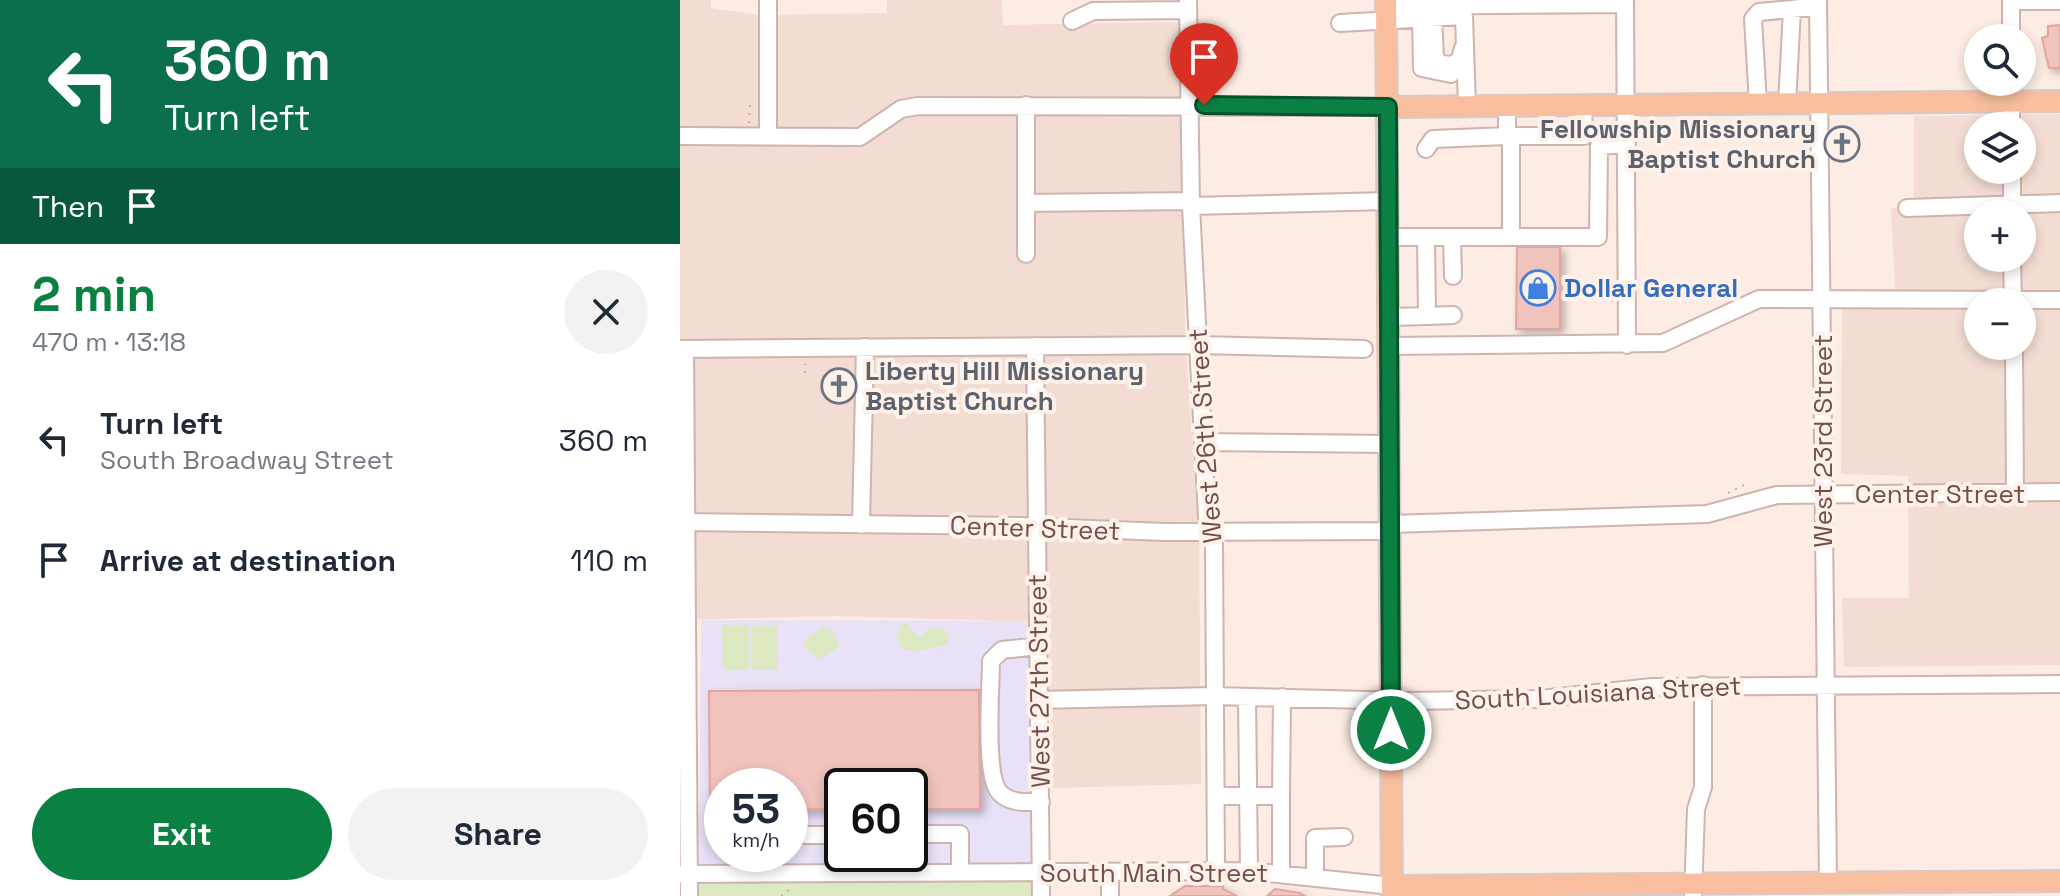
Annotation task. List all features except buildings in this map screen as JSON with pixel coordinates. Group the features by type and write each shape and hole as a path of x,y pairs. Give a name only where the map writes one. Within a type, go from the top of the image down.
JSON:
{"main road":[{"path":"1386,9 1392,891"},
{"path":"1388,107 1787,105 1964,95"},
{"path":"2033,96 2060,101"},
{"name":"South Main Street","path":"1392,891 1694,890 1828,882 1953,889 2060,881"}],"street":[{"path":"768,0 768,137"},
{"path":"2011,24 2011,1 2060,1"},
{"path":"1386,9 1427,18 1625,2 1627,345"},
{"path":"1758,104 1753,19 1759,12 1818,3"},
{"name":"West 23rd Street","path":"1818,3 1828,882"},
{"path":"1072,21 1093,11 1188,5"},
{"name":"West 26th Street","path":"1188,5 1191,204 1207,517 1213,532 1216,872"},
{"path":"1340,23 1386,9 1464,16"},
{"path":"1787,105 1792,9"},
{"path":"1427,18 1435,58 1445,65 1460,59 1464,16"},
{"path":"1464,16 1467,107"},
{"path":"1427,18 1422,68 1465,77"},
{"path":"1026,105 1026,254"},
{"path":"680,136 860,137 904,107 1388,107"},
{"path":"1507,107 1511,237"},
{"path":"1583,107 1584,136"},
{"path":"1426,149 1433,139 1509,136 1584,136 1599,146 1627,144"},
{"path":"1389,237 1598,237 1599,146"},
{"path":"1026,203 1388,201"},
{"path":"2036,206 2060,203"},
{"path":"1907,208 1964,208"},
{"path":"1452,237 1453,276"},
{"path":"1426,238 1427,316"},
{"path":"1390,346 1627,345 1675,340 1759,299 1964,300"},
{"path":"2036,301 2060,300"},
{"path":"1389,317 1453,315"},
{"path":"689,896 684,874 683,349 1198,345 1364,349"},
{"name":"West 27th Street","path":"1035,346 1041,896"},
{"path":"861,525 865,347"},
{"path":"2014,360 2015,493"},
{"path":"1203,442 1389,444"},
{"name":"Center Street","path":"684,522 1213,532 1650,518 1710,514 1759,498 1824,494 2060,492"},
{"path":"1039,646 1002,650 991,661 991,730 993,782 1001,794 1016,802 1041,802"},
{"name":"South Louisiana Street","path":"1039,700 1214,696 1391,698 1405,701 1541,699 1703,685 2060,684"},
{"path":"1694,890 1696,809 1703,787 1703,685"},
{"path":"1247,697 1249,871"},
{"path":"1281,873 1282,697"},
{"path":"1216,796 1281,796"},
{"path":"928,834 960,834 960,873"},
{"path":"1315,877 1315,838 1344,837"},
{"name":"South Main Street","path":"684,874 1249,871 1315,877 1392,891"},
{"path":"1110,872 1110,896"}],"path":[{"path":"748,137 750,101"},
{"path":"805,359 805,373"},
{"path":"781,896 789,890"}],"shaded area":[{"path":"680,0 711,0 711,8 759,15 887,13 887,0 1002,0 1003,25 1182,22 1185,336 1199,530 1201,784 1052,788 1047,622 834,616 680,620"},
{"path":"2036,114 2060,114 2060,665 1844,667 1842,598 1909,598 1908,476 1841,474 1842,304 1896,304 1891,209 1914,204 1914,116 1964,115 1964,184 2036,184"},
{"path":"701,620 1032,621 1033,864 928,864 928,768 824,768 824,863 808,863 808,768 704,768 704,863 699,863"}],"green space":[{"path":"902,623 907,623 920,638 927,629 944,628 949,636 947,645 916,651 902,650 896,637"},
{"path":"722,625 749,625 749,670 723,670"},
{"path":"751,625 777,625 778,670 751,670"},
{"path":"823,627 833,631 840,647 820,659 806,650 803,641"},
{"path":"1041,872 1041,896 689,896 689,874"}],"place":[{"name":"Fellowship Missionary Baptist Church","path":"1842,144"},
{"name":"Dollar General","path":"1538,288"},
{"name":"Liberty Hill Missionary Baptist Church","path":"839,386"}],"route":[{"path":"1204,105 1388,107 1391,730"}]}
